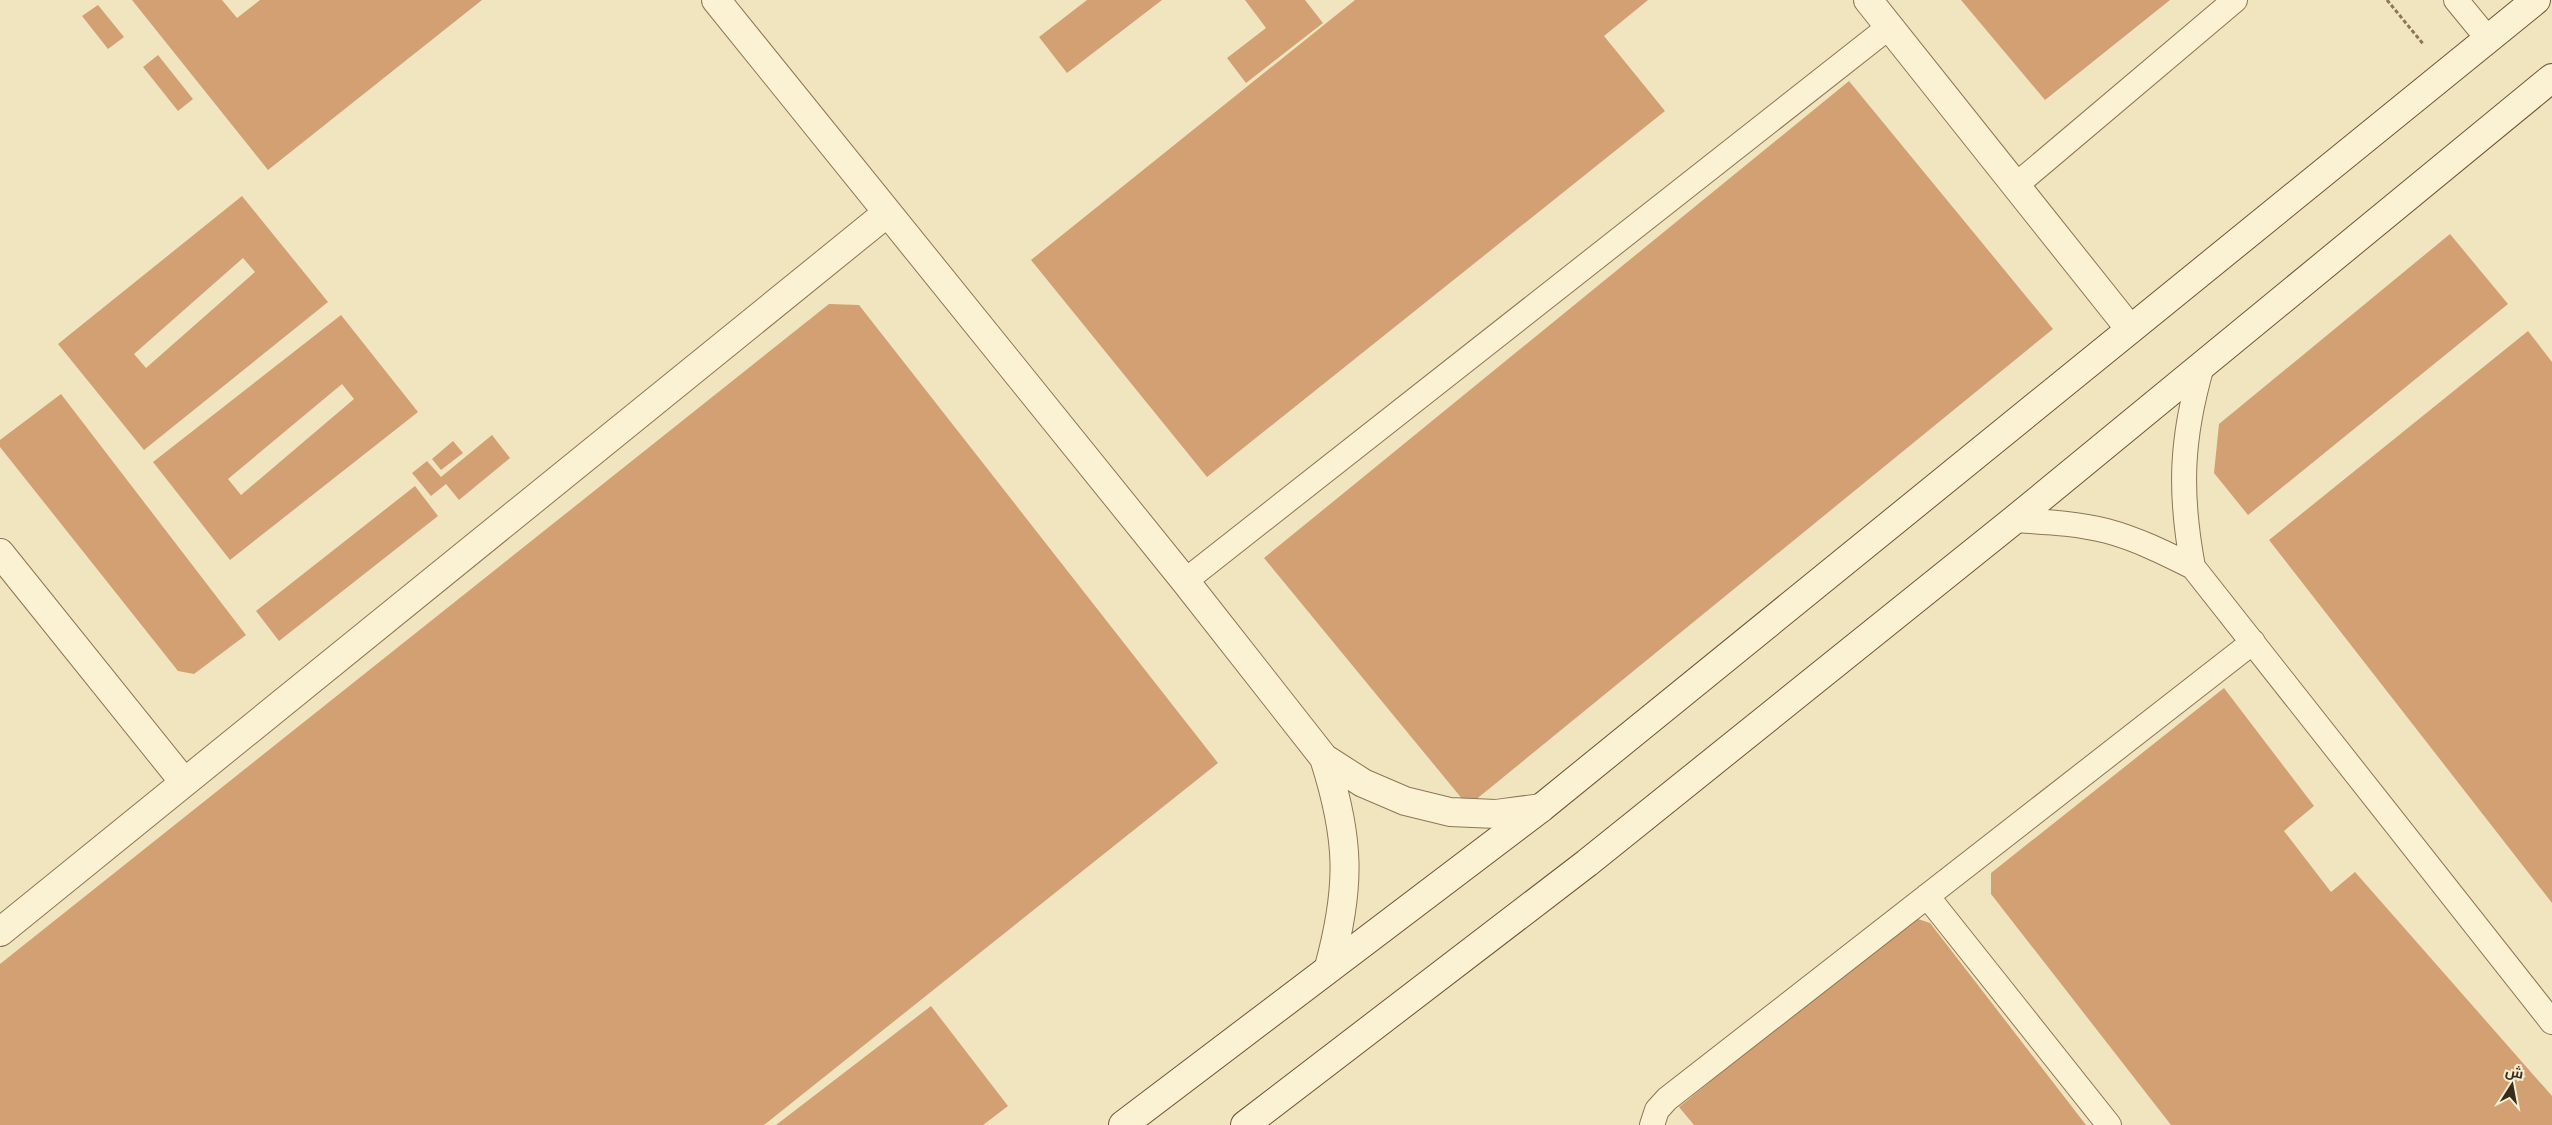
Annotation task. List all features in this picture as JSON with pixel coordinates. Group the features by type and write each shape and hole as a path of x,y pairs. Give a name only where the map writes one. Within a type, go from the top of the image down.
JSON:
{"street":[{"path":"716,0 1185,582 1324,758 1363,783 1380,791 1405,801 1450,812 1496,814 1541,808"},
{"path":"1868,0 2130,329"},
{"path":"1123,1125 1541,808 2536,0"},
{"path":"1245,1125 1587,863 2014,520 2552,78"},
{"path":"0,932 887,213"},
{"path":"0,553 184,782"},
{"path":"1324,758 1338,799 1344,841 1346,884 1340,926 1329,967"}],"lane":[{"path":"2015,186 2235,0"},
{"path":"2456,0 2488,39"},
{"path":"1185,582 1888,26"},
{"path":"2193,567 2185,527 2182,486 2190,405 2202,366"},
{"path":"2014,520 2061,523 2107,531 2151,546 2193,567 2552,1022"},
{"path":"1652,1125 1657,1110 1667,1099 2253,642"},
{"path":"1927,896 2109,1125"}],"path":[{"path":"2387,0 2446,73"}],"building":[{"path":"132,0 222,0 237,18 260,0 482,0 268,170"},
{"path":"1087,0 1162,0 1067,73 1039,37"},
{"path":"1245,0 1305,0 1323,23 1246,83 1227,58 1266,28"},
{"path":"1355,0 1648,0 1604,36 1665,111 1207,477 1031,260"},
{"path":"1961,0 2170,0 2045,100"},
{"path":"98,5 124,37 108,49 82,16"},
{"path":"158,55 193,99 178,111 143,67"},
{"path":"1849,81 2053,329 1468,806 1264,558"},
{"path":"242,196 328,302 144,450 58,344","holes":["243,258 255,272 146,368 134,354"]},
{"path":"2450,234 2508,304 2248,515 2214,473 2219,424"},
{"path":"829,304 859,305 1218,763 764,1125 0,1125 0,964"},
{"path":"341,315 418,412 230,560 153,462","holes":["342,384 354,399 241,495 228,479"]},
{"path":"2528,331 2552,362 2552,903 2269,540"},
{"path":"61,394 246,635 194,674 178,671 0,447 0,440"},
{"path":"492,435 510,458 459,500 446,484 431,496 412,473 427,461 441,477"},
{"path":"453,441 463,453 441,470 432,459"},
{"path":"415,486 438,516 279,641 256,611"},
{"path":"2224,688 2314,806 2284,831 2331,892 2355,872 2552,1096 2552,1125 2171,1125 1991,894 1991,873"},
{"path":"1912,917 1930,923 2086,1125 1694,1125 1679,1107"},
{"path":"931,1006 1008,1106 983,1125 776,1125"}]}
